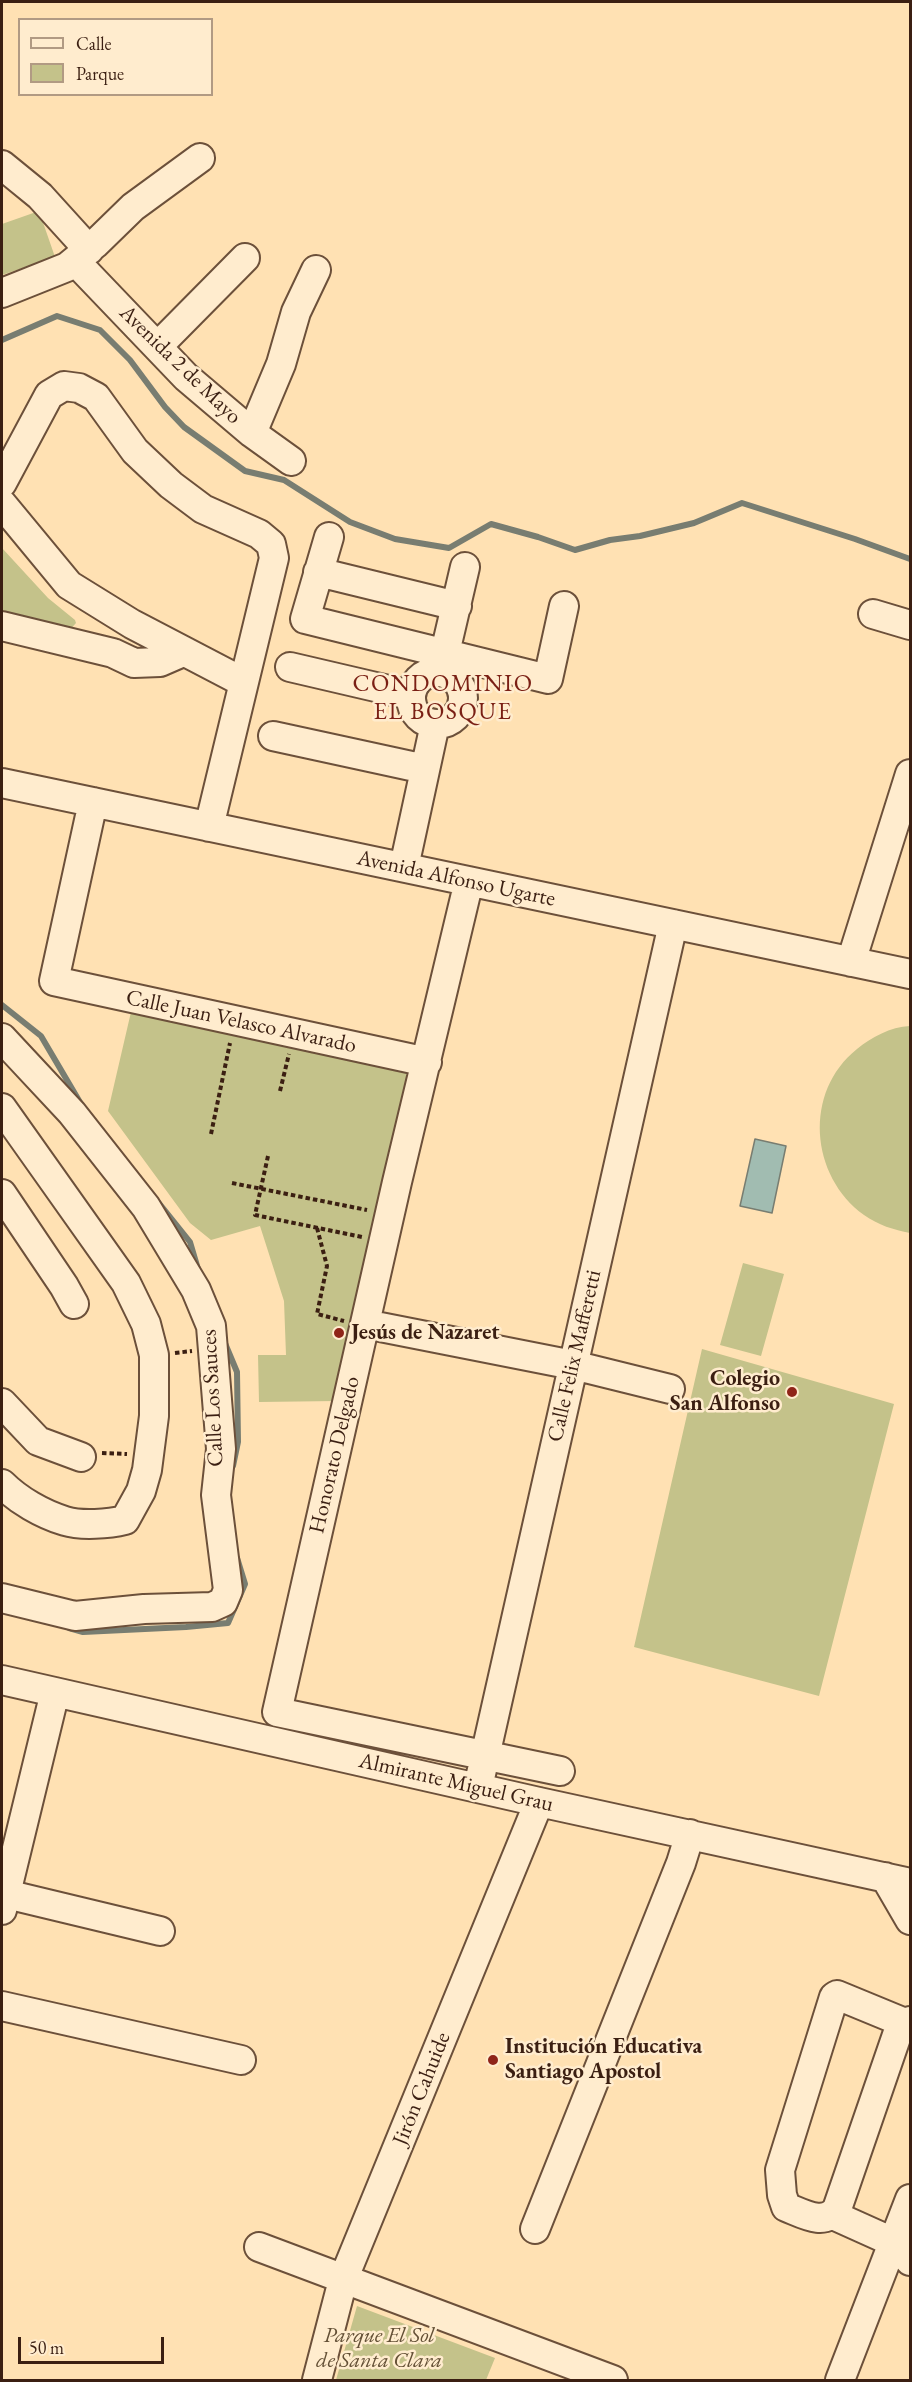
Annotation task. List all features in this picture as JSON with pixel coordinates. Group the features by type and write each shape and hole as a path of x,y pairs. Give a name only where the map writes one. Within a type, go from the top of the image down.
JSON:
{"street":[{"path":"2,293 68,267 133,207 200,158"},
{"name":"Avenida 2 de Mayo","path":"2,165 40,196 82,255 186,377 252,433 291,461"},
{"path":"158,346 245,258"},
{"path":"252,433 281,364 296,312 316,270"},
{"path":"2,483 50,394 64,386 79,388 96,397 135,451 171,485 203,509 259,534 271,544 274,558 209,827"},
{"path":"2,504 69,585 132,624 243,682"},
{"path":"329,537 305,619 443,662 548,678 564,606"},
{"path":"443,662 456,680 463,697 462,705 452,720 435,724 427,722 414,711 410,695 413,686 443,662 465,567"},
{"path":"318,572 457,606"},
{"path":"873,614 910,625"},
{"path":"113,653 132,624"},
{"path":"2,626 113,653 134,663 160,662 183,652"},
{"path":"290,667 410,695"},
{"path":"404,867 435,724"},
{"path":"273,736 425,769"},
{"path":"851,962 910,774"},
{"name":"Avenida Alfonso Ugarte","path":"2,783 910,974"},
{"name":"Calle Juan Velasco Alvarado","path":"93,802 54,981 427,1062"},
{"name":"Honorato Delgado","path":"469,881 427,1062 358,1323 277,1712 560,1771"},
{"name":"Calle Felix Mafferetti","path":"477,1788 673,924"},
{"name":"Calle Los Sauces","path":"2,1038 72,1113 146,1207 196,1290 211,1326 221,1449 216,1495 228,1590 223,1602 212,1607 144,1609 75,1616 2,1598"},
{"path":"2,1108 126,1283 146,1324 154,1355 153,1416 149,1456 141,1491 125,1520 109,1524 66,1522 15,1497 2,1484"},
{"path":"2,1194 74,1304"},
{"path":"358,1323 573,1365 670,1389"},
{"path":"2,1403 38,1440 81,1457"},
{"name":"Almirante Miguel Grau","path":"2,1680 539,1802 898,1880"},
{"path":"55,1692 4,1902 160,1931"},
{"name":"Jirón Cahuide","path":"317,2380 343,2280 539,1802"},
{"path":"535,2229 681,1863 690,1834"},
{"path":"898,1880 910,1919"},
{"path":"837,1995 908,2022 898,2032 837,2209 833,2215 825,2218 812,2217 786,2207 782,2195 780,2170 830,2003 837,1995"},
{"path":"2,2006 241,2060"},
{"path":"840,2380 902,2252 910,2199"},
{"path":"833,2215 902,2252"},
{"path":"259,2247 604,2379"}],"path":[{"path":"211,1134 232,1036"},
{"path":"280,1090 291,1048"},
{"path":"268,1156 255,1215 368,1238"},
{"path":"232,1183 374,1211"},
{"path":"317,1228 327,1266 317,1314 358,1323"},
{"path":"154,1355 214,1349"},
{"path":"81,1457 105,1452 149,1456"}],"green space":[{"path":"39,211 55,257 2,275 2,224"},
{"path":"2,548 48,598 75,620 76,623 68,632 2,621"},
{"path":"131,1012 412,1069 337,1401 259,1402 258,1355 286,1355 284,1301 260,1226 211,1240 190,1223 108,1111"},
{"path":"910,1026 910,1233 875,1222 846,1198 833,1179 824,1157 820,1134 821,1110 828,1088 840,1067 857,1049 875,1037 895,1028"},
{"path":"743,1263 784,1274 761,1356 720,1345"},
{"path":"702,1349 894,1404 819,1696 634,1647"},
{"name":"Parque El Sol de Santa Clara","path":"357,2306 495,2358 486,2380 336,2380"}],"shaded area":[{"path":"755,1139 786,1146 772,1213 740,1206"}],"waterway":[{"path":"2,340 57,316 100,330 130,360 165,407 184,427 245,471 284,480 350,522 395,539 449,548 491,524 575,550 610,540 640,536 694,523 742,503 910,559"},
{"path":"2,1005 41,1036 81,1104"},
{"path":"158,1202 190,1242 198,1269"},
{"path":"224,1341 237,1372 238,1442 233,1466"},
{"path":"69,1628 83,1632 228,1623 245,1584 237,1558"}],"place":[{"name":"Jesús de Nazaret","path":"339,1333"},
{"name":"Colegio San Alfonso","path":"792,1392"},
{"name":"Institución Educativa Santiago Apostol","path":"493,2060"}],"district":[{"name":"CONDOMINIO EL BOSQUE","path":"443,698"}]}
